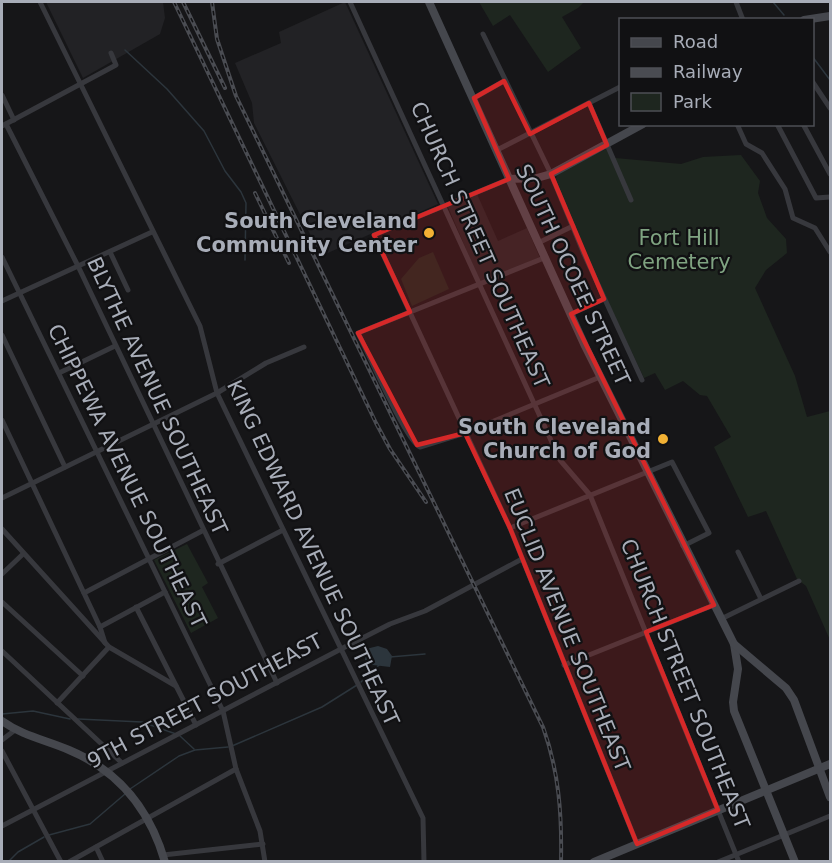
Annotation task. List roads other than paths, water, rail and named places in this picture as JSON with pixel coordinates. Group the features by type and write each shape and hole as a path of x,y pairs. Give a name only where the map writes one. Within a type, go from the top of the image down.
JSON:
{"street":[{"name":"KING EDWARD AVENUE SOUTHEAST","path":"40,2 200,326 217,393 423,818 424,861"},
{"name":"CHURCH STREET SOUTHEAST","path":"350,2 560,460 590,495 739,861"},
{"name":"SOUTH OCOEE STREET","path":"429,2 544,258 646,474 734,644 738,668 734,711 795,861"},
{"path":"736,2 742,18"},
{"path":"814,19 831,16"},
{"path":"483,34 551,174 642,380"},
{"path":"4,125 116,65 111,53"},
{"path":"474,98 504,81"},
{"path":"814,82 831,108"},
{"path":"497,150 619,88"},
{"path":"2,95 14,120"},
{"path":"589,104 631,200"},
{"name":"BLYTHE AVENUE SOUTHEAST","path":"4,125 78,266 202,531 276,682"},
{"path":"444,206 509,178 537,178 551,174 640,126"},
{"path":"738,126 746,144 762,153 785,189 793,218 815,228 831,252"},
{"path":"778,126 816,198 831,197"},
{"path":"805,126 831,174"},
{"name":"EUCLID AVENUE SOUTHEAST","path":"444,206 374,235 510,528 637,843"},
{"path":"538,243 573,226"},
{"path":"2,302 152,232"},
{"path":"110,252 128,290"},
{"name":"CHIPPEWA AVENUE SOUTHEAST","path":"2,256 223,711 236,769 264,844 265,861"},
{"path":"544,258 358,333 407,431 417,445 424,446 465,433 600,377"},
{"path":"571,314 604,298"},
{"path":"2,335 65,467"},
{"path":"59,373 115,346"},
{"path":"2,498 217,393 267,363 303,347"},
{"path":"2,420 107,645"},
{"path":"510,528 672,462 709,533 682,546"},
{"path":"2,529 107,645 176,686"},
{"path":"218,564 283,530"},
{"path":"84,593 202,531"},
{"path":"738,552 761,599"},
{"path":"2,574 23,554"},
{"name":"9TH STREET SOUTHEAST","path":"2,826 276,682 390,624 435,606 522,559"},
{"path":"721,619 799,581"},
{"path":"100,627 165,592"},
{"path":"2,602 83,676"},
{"path":"564,664 714,605"},
{"path":"136,607 196,725"},
{"path":"734,644 786,688 794,700 831,796"},
{"path":"57,703 83,676 107,645"},
{"path":"2,651 122,763"},
{"path":"738,668 752,661"},
{"path":"2,721 15,730 68,750 107,772 129,790 164,858 264,844"},
{"path":"2,740 15,730"},
{"path":"2,751 61,861"},
{"path":"594,861 831,764"},
{"path":"69,861 236,769"},
{"path":"718,861 831,816"},
{"path":"96,847 103,861"}],"waterway":[{"path":"773,2 784,15"},
{"path":"125,50 167,89 204,131 225,171 241,192 246,203 245,260"},
{"path":"814,59 830,80"},
{"path":"390,657 425,654"},
{"path":"361,682 379,665"},
{"path":"232,746 322,707 357,685"},
{"path":"2,714 33,711 70,719"},
{"path":"78,719 142,722 176,734"},
{"path":"180,736 194,749"},
{"path":"130,789 179,756 195,750 228,747"},
{"path":"49,835 90,824 125,794"},
{"path":"8,862 18,852 44,837"}],"railway":[{"path":"174,2 376,423 390,449 426,502"},
{"path":"183,2 225,88"},
{"path":"212,2 217,39 236,96 543,727 553,760 558,793 561,862"},
{"path":"255,193 289,263"}],"place":[{"name":"South Cleveland Community Center","path":"429,233"},
{"name":"South Cleveland Church of God","path":"663,439"}],"park label":[{"name":"Fort Hill Cemetery","path":"679,250"}]}
